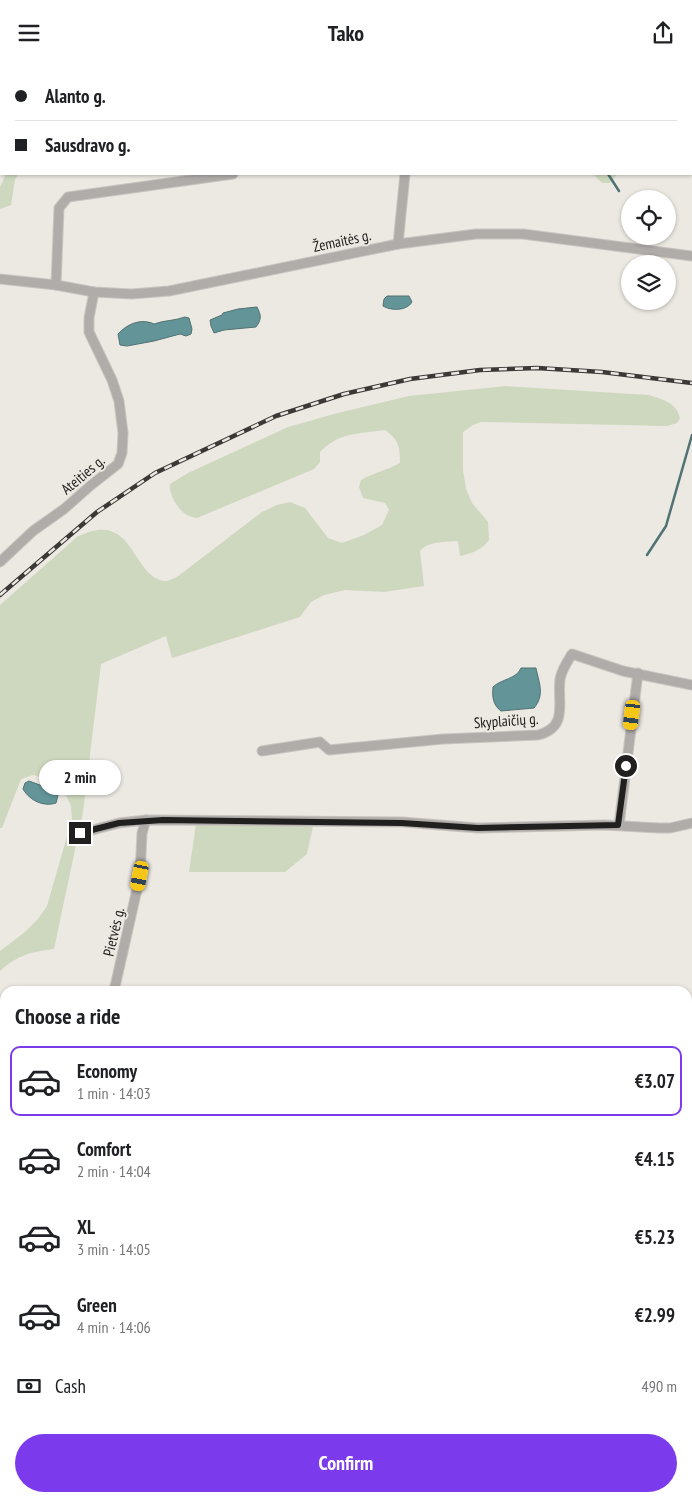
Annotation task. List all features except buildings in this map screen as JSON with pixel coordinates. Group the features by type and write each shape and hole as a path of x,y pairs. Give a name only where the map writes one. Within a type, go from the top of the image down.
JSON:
{"street":[{"path":"56,285 59,208 68,197 226,175"},
{"path":"398,244 405,175"},
{"name":"Žemaitės g.","path":"0,279 56,285 94,292 132,294 169,291 398,244 476,234 523,234 692,257"},
{"name":"Ateities g.","path":"0,563 33,531 64,509 118,463 122,453 119,401 112,380 89,332 94,292"},
{"name":"Skyplaičių g.","path":"262,751 320,743 329,750 443,739 538,735 552,729 558,722 560,715 560,680 563,668 572,654 623,671 692,685"},
{"path":"618,825 638,673"},
{"path":"80,833 119,823 146,820 402,823 478,828 618,825 659,829 692,823"},
{"name":"Pietvės g.","path":"115,986 140,876 142,833 146,820"}],"green space":[{"path":"6,175 18,175 11,205 0,209 0,187"},
{"path":"594,175 616,175 610,183 602,183"},
{"path":"506,386 649,395 672,405 680,418 677,423 667,426 481,422 473,425 463,432 463,470 466,489 472,503 488,522 489,540 472,553 460,556 458,541 428,545 423,548 420,551 424,586 384,592 345,590 324,595 311,602 300,617 172,658 166,636 101,664 83,812 54,949 25,955 0,971 0,951 25,932 38,919 47,906 72,819 71,806 63,791 44,778 33,775 21,779 2,828 0,828 0,605 77,537 96,530 110,531 121,537 145,569 155,577 166,581 177,577 262,512 277,505 290,502 305,508 328,538 342,543 364,535 382,525 389,510 385,503 363,498 359,487 361,480 400,463 398,444 385,430 342,437 327,445 320,452 320,462 314,469 197,518 185,514 178,507 172,497 170,484 188,473 288,427 409,396"},
{"path":"196,824 313,826 307,854 285,872 189,872"}],"water":[{"path":"387,296 409,296 412,302 403,309 390,309 383,306 384,299"},
{"path":"257,307 260,317 256,327 224,330 214,333 210,320 223,313"},
{"path":"185,317 189,318 192,329 191,334 186,336 180,334 127,346 120,345 118,334 134,323 149,322 154,324"},
{"path":"521,668 536,668 540,689 537,703 534,708 501,711 494,701 493,687 512,677"},
{"path":"29,781 56,791 58,795 56,803 42,803 29,797 23,789 25,783"}],"waterway":[{"path":"609,175 619,191"},
{"path":"647,555 666,526 692,435"}],"railway":[{"path":"0,595 97,512 155,473 276,416 344,394 410,379 480,370 537,368 602,372 692,383"}],"route":[{"path":"80,833 119,823 146,820 402,823 478,828 618,825 626,766"}]}
